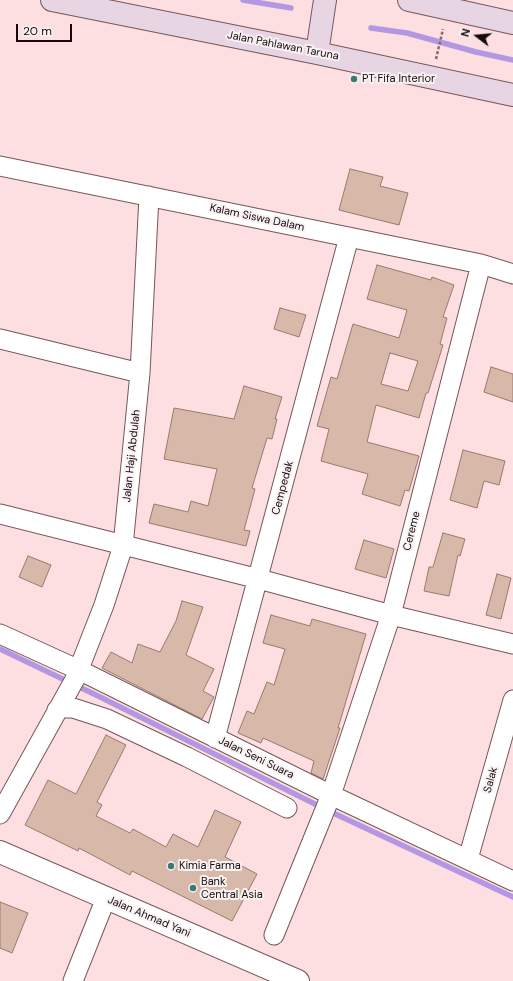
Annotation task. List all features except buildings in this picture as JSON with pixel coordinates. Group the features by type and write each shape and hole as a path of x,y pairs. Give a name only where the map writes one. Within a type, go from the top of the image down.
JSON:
{"main road":[{"name":"Jalan Pahlawan Taruna","path":"52,0 317,53 513,95"},
{"path":"317,53 325,0"},
{"path":"409,0 513,23"}],"street":[{"name":"Kalam Siswa Dalam","path":"0,166 481,264 513,274"},
{"name":"Jalan Haji Abdulah","path":"0,814 77,674 104,605 123,546 140,373 149,196"},
{"name":"Cempedak","path":"215,738 259,579 349,237"},
{"name":"Cereme","path":"274,935 327,804 391,615 481,264"},
{"path":"0,339 140,373"},
{"path":"0,514 259,579 391,615 513,644"},
{"name":"Jalan Seni Suara","path":"0,634 77,674 215,738 327,804 468,859 513,880"},
{"name":"Salak","path":"468,859 513,700"},
{"path":"59,708 74,708 108,720 187,757 287,808"},
{"name":"Jalan Ahmad Yani","path":"0,852 298,981"},
{"path":"73,981 106,898"}],"path":[{"path":"436,61 443,32"}],"waterway":[{"path":"243,0 291,8"},
{"path":"371,28 407,33 476,52 513,60"},
{"path":"0,649 331,812 513,897"}],"place":[{"name":"PT Fifa Interior","path":"354,79"},
{"name":"Kimia Farma","path":"171,866"},
{"name":"Bank Central Asia","path":"193,888"}]}
